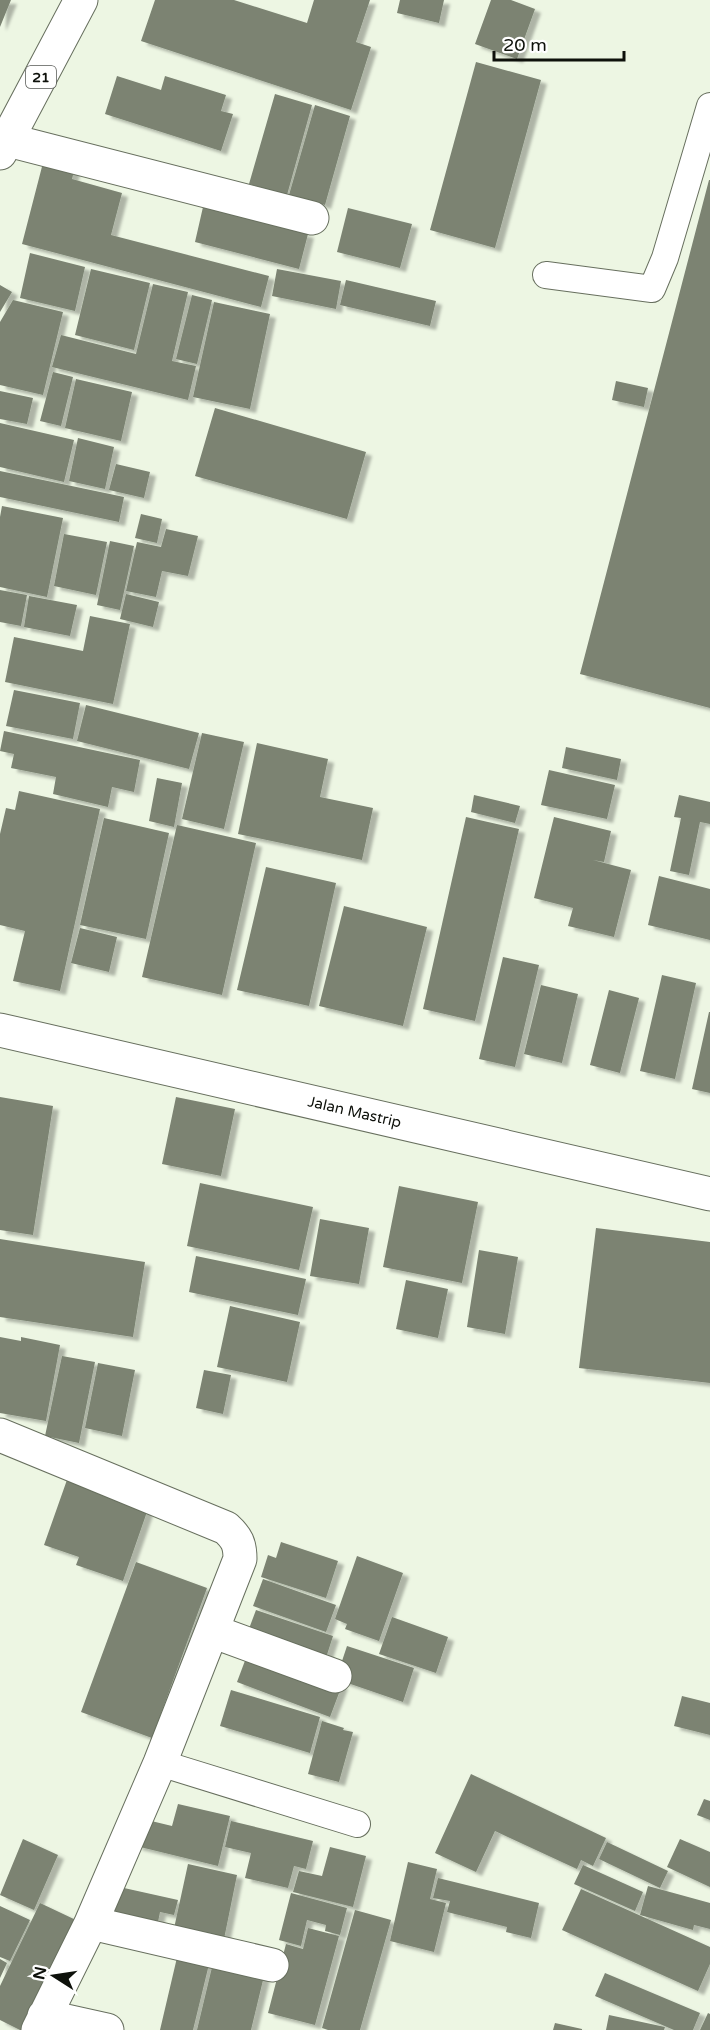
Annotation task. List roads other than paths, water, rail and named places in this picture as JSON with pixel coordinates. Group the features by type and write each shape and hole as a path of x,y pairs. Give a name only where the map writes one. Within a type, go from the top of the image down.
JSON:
{"main road":[{"name":"21","path":"2,144 81,0"},
{"path":"2,144 312,218"},
{"name":"Jalan Mastrip","path":"0,1030 710,1194"},
{"path":"0,1435 226,1528 235,1536 240,1545 240,1558 160,1763 91,1923 41,2023 107,2030"},
{"path":"212,1631 335,1676"},
{"path":"91,1923 272,1965"}],"lane":[{"path":"546,275 652,289 665,258 710,106"},
{"path":"160,1763 357,1824"}]}
